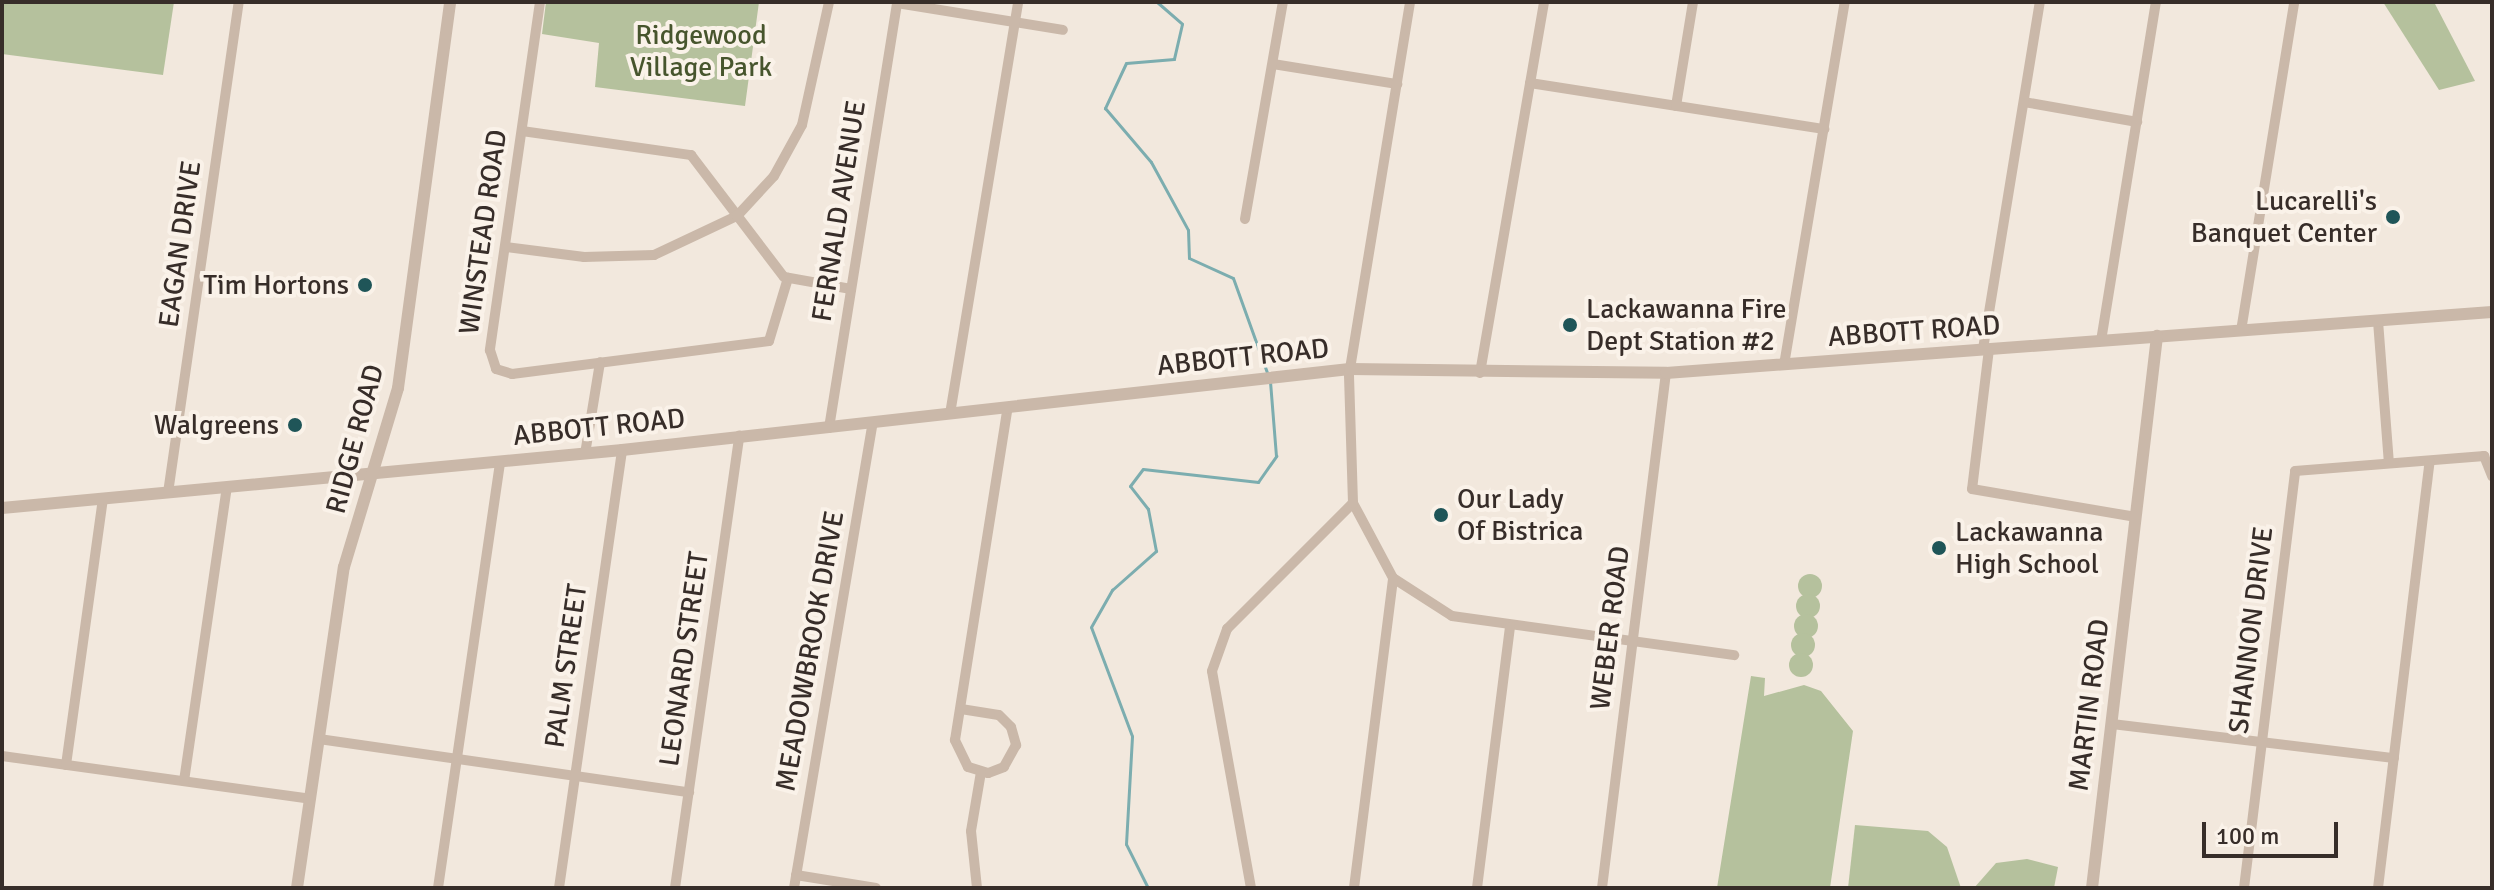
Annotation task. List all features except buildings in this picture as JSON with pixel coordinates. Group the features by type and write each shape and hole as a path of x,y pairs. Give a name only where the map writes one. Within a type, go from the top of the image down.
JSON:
{"street":[{"name":"EAGAN DRIVE","path":"168,493 239,2"},
{"name":"RIDGE ROAD","path":"297,888 344,567 398,388 450,2"},
{"name":"WINSTEAD ROAD","path":"540,2 490,350 496,369 597,362"},
{"path":"506,247 646,256 687,245 737,216 774,176 799,133 829,2"},
{"path":"897,2 1063,30"},
{"name":"FERNALD AVENUE","path":"829,428 897,2"},
{"path":"950,414 1018,2"},
{"path":"1245,219 1283,2"},
{"path":"1410,2 1350,369 1353,503 1393,578 1443,612 1510,627 1734,655"},
{"path":"1480,373 1544,2"},
{"path":"1676,106 1693,2"},
{"path":"1784,365 1845,2"},
{"path":"2040,2 1986,349 1972,489 2135,517"},
{"path":"2101,341 2156,2"},
{"path":"2241,331 2294,2"},
{"path":"1273,64 1397,84"},
{"path":"1530,83 1824,129"},
{"path":"2024,102 2137,122"},
{"path":"522,131 691,155 788,278 851,289"},
{"path":"585,454 597,362 769,341 788,278"},
{"name":"ABBOTT ROAD","path":"2,508 585,454 1350,369 1666,373 2492,312"},
{"path":"2378,321 2389,463 2484,456 2492,476"},
{"name":"MARTIN ROAD","path":"2092,888 2157,336"},
{"name":"WEBER ROAD","path":"1602,888 1666,373"},
{"path":"961,709 999,715 1016,737 1004,767 981,772 963,762 955,747 1008,407"},
{"name":"MEADOWBROOK DRIVE","path":"794,888 873,423"},
{"name":"LEONARD STREET","path":"675,888 739,436"},
{"name":"PALM STREET","path":"559,888 622,450"},
{"path":"2378,888 2430,461"},
{"path":"438,888 500,462"},
{"name":"SHANNON DRIVE","path":"2244,888 2295,471 2389,463"},
{"path":"184,781 227,487"},
{"path":"66,765 103,499"},
{"path":"1251,888 1212,693 1216,652 1243,610 1353,503"},
{"path":"1354,888 1393,578"},
{"path":"1477,888 1510,627"},
{"path":"2112,724 2394,758"},
{"path":"319,739 689,792"},
{"path":"2,756 310,799"},
{"path":"977,888 971,831 981,772"},
{"path":"796,875 876,888"}],"green space":[{"path":"2,2 174,2 163,75 2,54"},
{"name":"Ridgewood Village Park","path":"546,2 759,2 745,106 595,87 599,43 542,34"},
{"path":"2383,2 2434,2 2475,81 2439,90"},
{"path":"1810,574 1819,577 1822,586 1819,595 1810,598 1801,595 1798,586 1801,577"},
{"path":"1808,594 1817,597 1820,606 1817,615 1808,618 1799,615 1796,606 1799,597"},
{"path":"1806,614 1815,617 1818,626 1815,635 1806,638 1797,635 1794,626 1797,617"},
{"path":"1803,633 1812,636 1815,645 1812,654 1803,657 1794,654 1791,645 1794,636"},
{"path":"1801,653 1810,656 1813,665 1810,674 1801,677 1792,674 1789,665 1792,656"},
{"path":"1751,676 1765,678 1764,696 1804,685 1821,691 1853,731 1830,888 1717,888"},
{"path":"1855,825 1928,831 1947,847 1961,888 1848,888"},
{"path":"2027,859 2058,867 2054,888 1974,888 1996,863"}],"waterway":[{"path":"1157,2 1182,24 1174,59 1126,63 1105,108 1151,162 1188,230 1189,258 1233,278 1268,375"},
{"path":"1148,888 1126,844 1132,736 1091,627 1112,590 1156,551 1148,509 1130,486 1143,469 1258,482 1276,456 1270,382"}],"place":[{"name":"Lucarelli's Banquet Center","path":"2393,217"},
{"name":"Tim Hortons","path":"365,285"},
{"name":"Lackawanna Fire Dept Station #2","path":"1570,325"},
{"name":"Walgreens","path":"295,425"},
{"name":"Our Lady Of Bistrica","path":"1441,515"},
{"name":"Lackawanna High School","path":"1939,548"}]}
